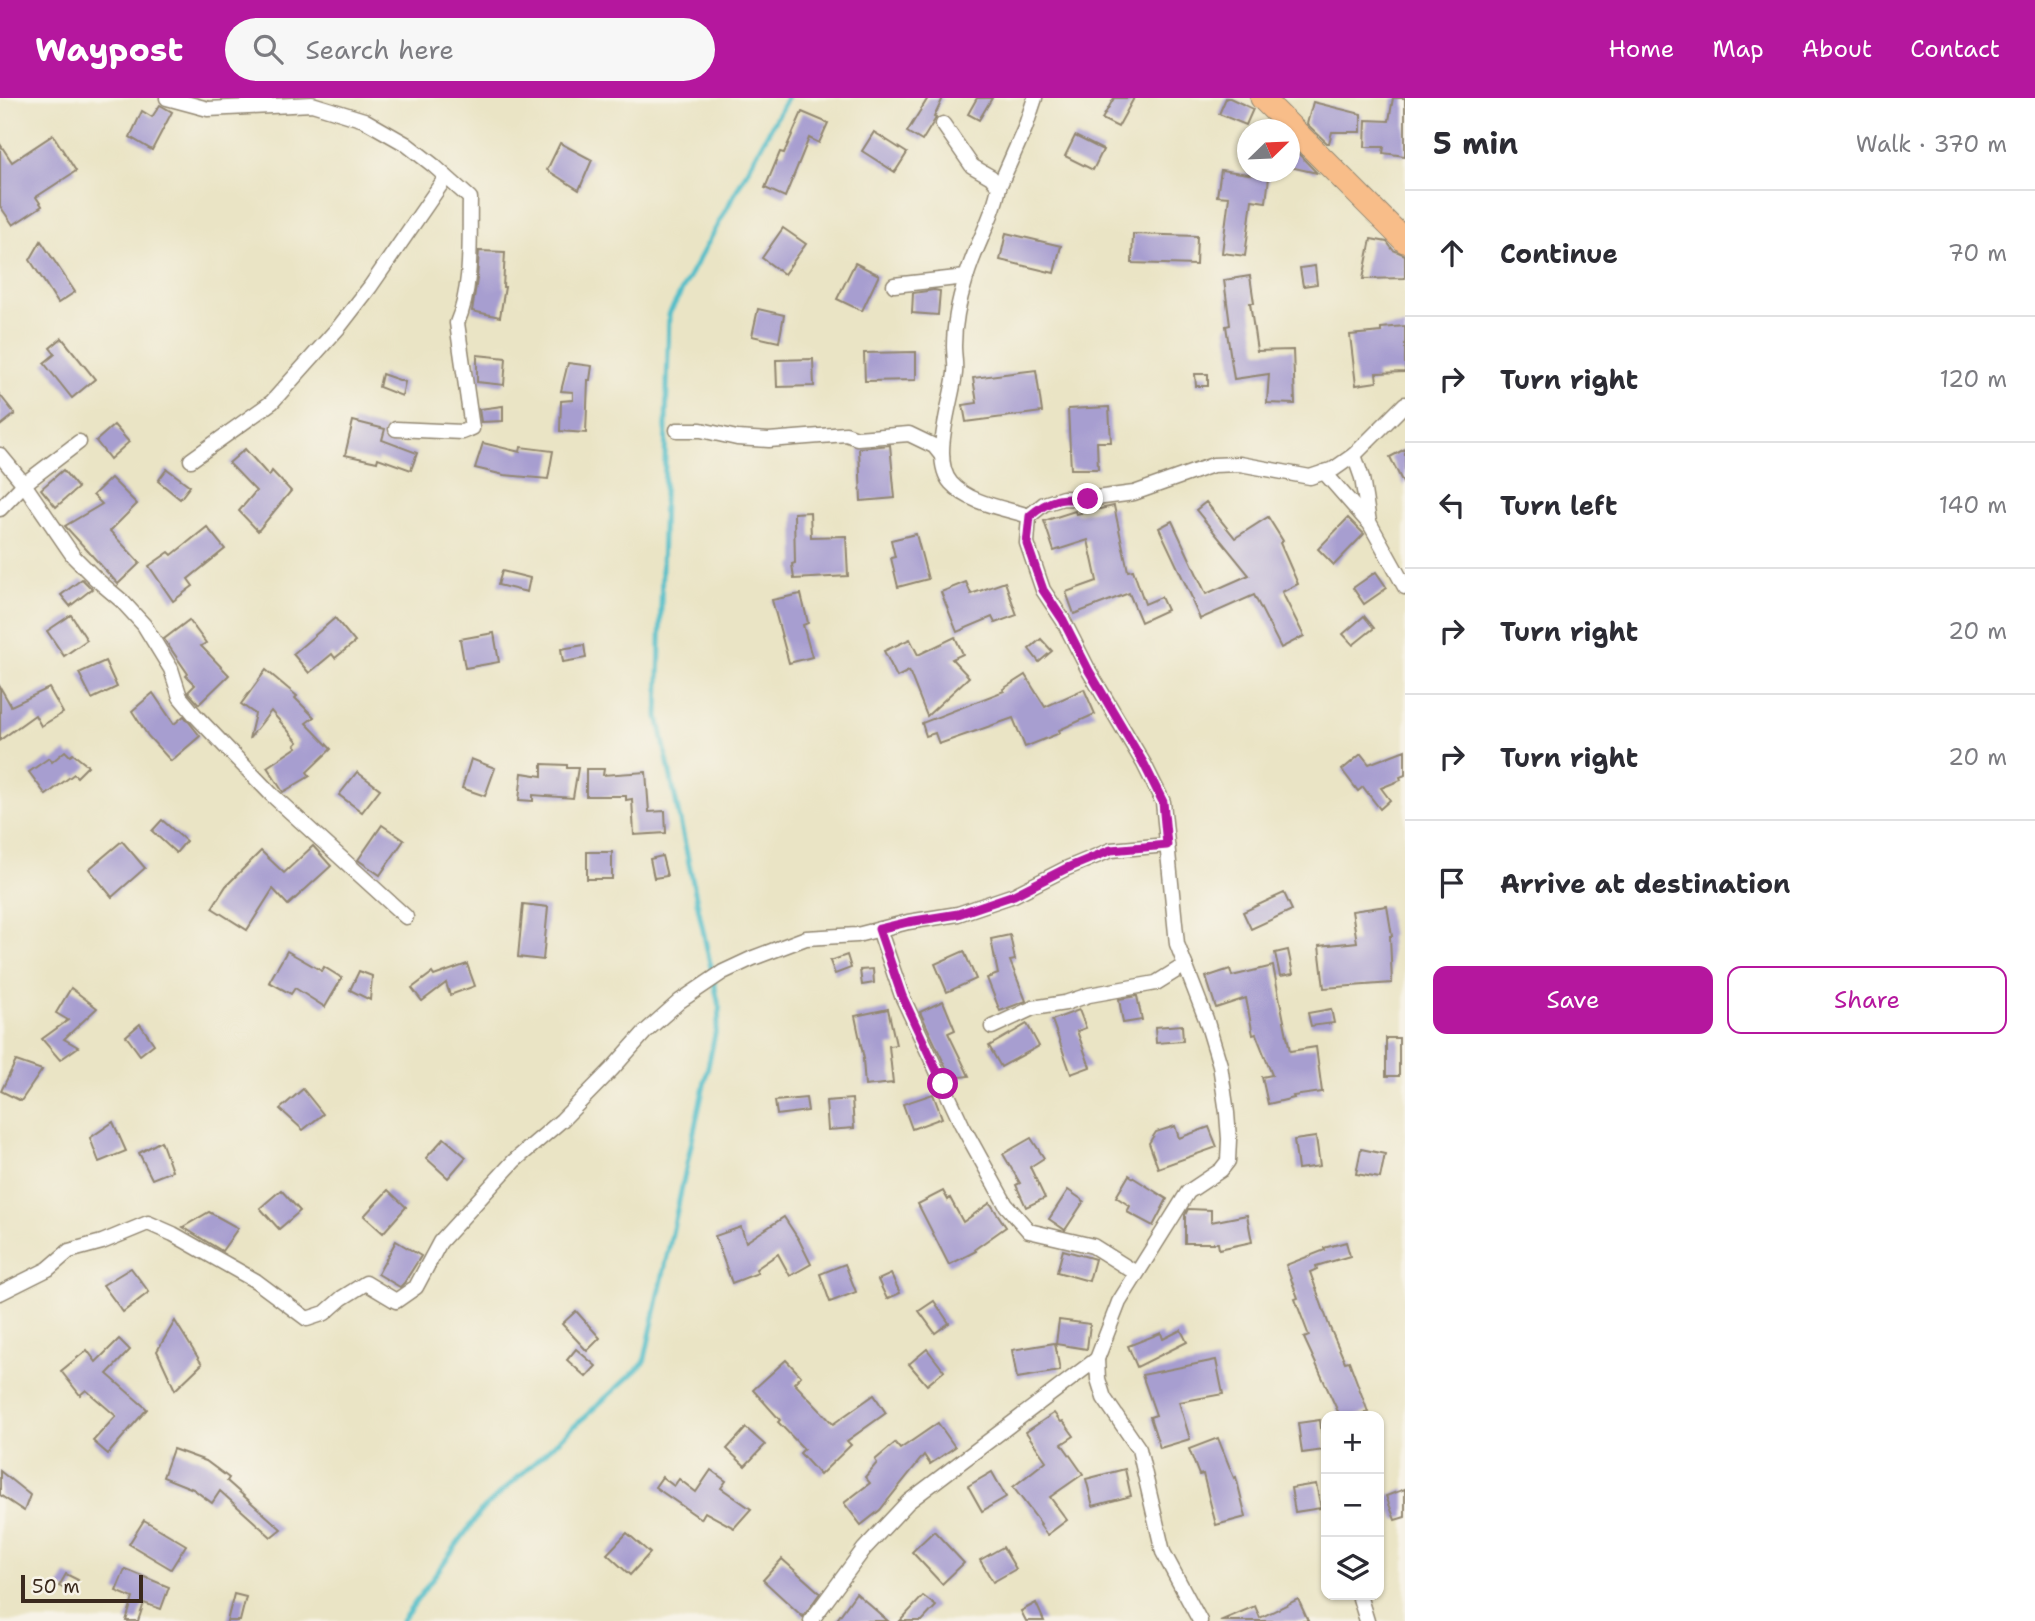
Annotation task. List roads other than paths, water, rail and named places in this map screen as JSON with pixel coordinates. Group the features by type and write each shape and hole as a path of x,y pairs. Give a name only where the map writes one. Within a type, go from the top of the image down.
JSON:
{"highway":[{"path":"1262,98 1405,241"}],"street":[{"path":"167,98 208,109 312,104 364,120 406,144 470,198 467,285 457,323 472,428 462,432 396,429"},
{"path":"1030,516 969,497 950,482 943,466 943,444 955,371 956,318 966,277 1035,98"},
{"path":"943,124 972,166 991,177 999,187"},
{"path":"191,460 271,402 339,327 446,177"},
{"path":"894,285 966,277"},
{"path":"1200,1621 1163,1552 1139,1449 1104,1398 1098,1379 1097,1359 1119,1302 1188,1192 1221,1170 1228,1161 1227,1113 1220,1065 1206,1019 1177,944 1163,802 1063,620 1043,590 1027,544 1030,516 1044,504 1063,498 1088,499 1134,493 1213,465 1240,464 1310,477 1334,469 1353,455 1405,404"},
{"path":"677,430 701,430 737,439 769,440 846,434 857,438 908,434 934,446 943,456"},
{"path":"0,509 24,484 79,442"},
{"path":"0,455 24,484 74,557 144,625 172,669 180,697 195,715 272,795 406,917"},
{"path":"1353,455 1362,478 1369,522"},
{"path":"1324,472 1369,522 1405,587"},
{"path":"0,1293 48,1269 69,1251 148,1223 173,1234 256,1281 307,1319 326,1313 342,1298 366,1283 396,1301 416,1287 440,1242 514,1161 562,1120 645,1032 681,1001 723,972 806,938 857,935 908,922 958,914 1014,895 1065,869 1111,850 1167,845"},
{"path":"879,929 902,996 962,1125 1006,1205 1030,1231 1093,1246 1136,1273"},
{"path":"992,1027 1032,1008 1156,982 1185,964"},
{"path":"811,1621 864,1549 908,1502 1097,1359"},
{"path":"1361,1600 1367,1621"}],"waterway":[{"path":"402,1621 481,1511 644,1363 720,1011 658,716 669,314 787,98"}]}
